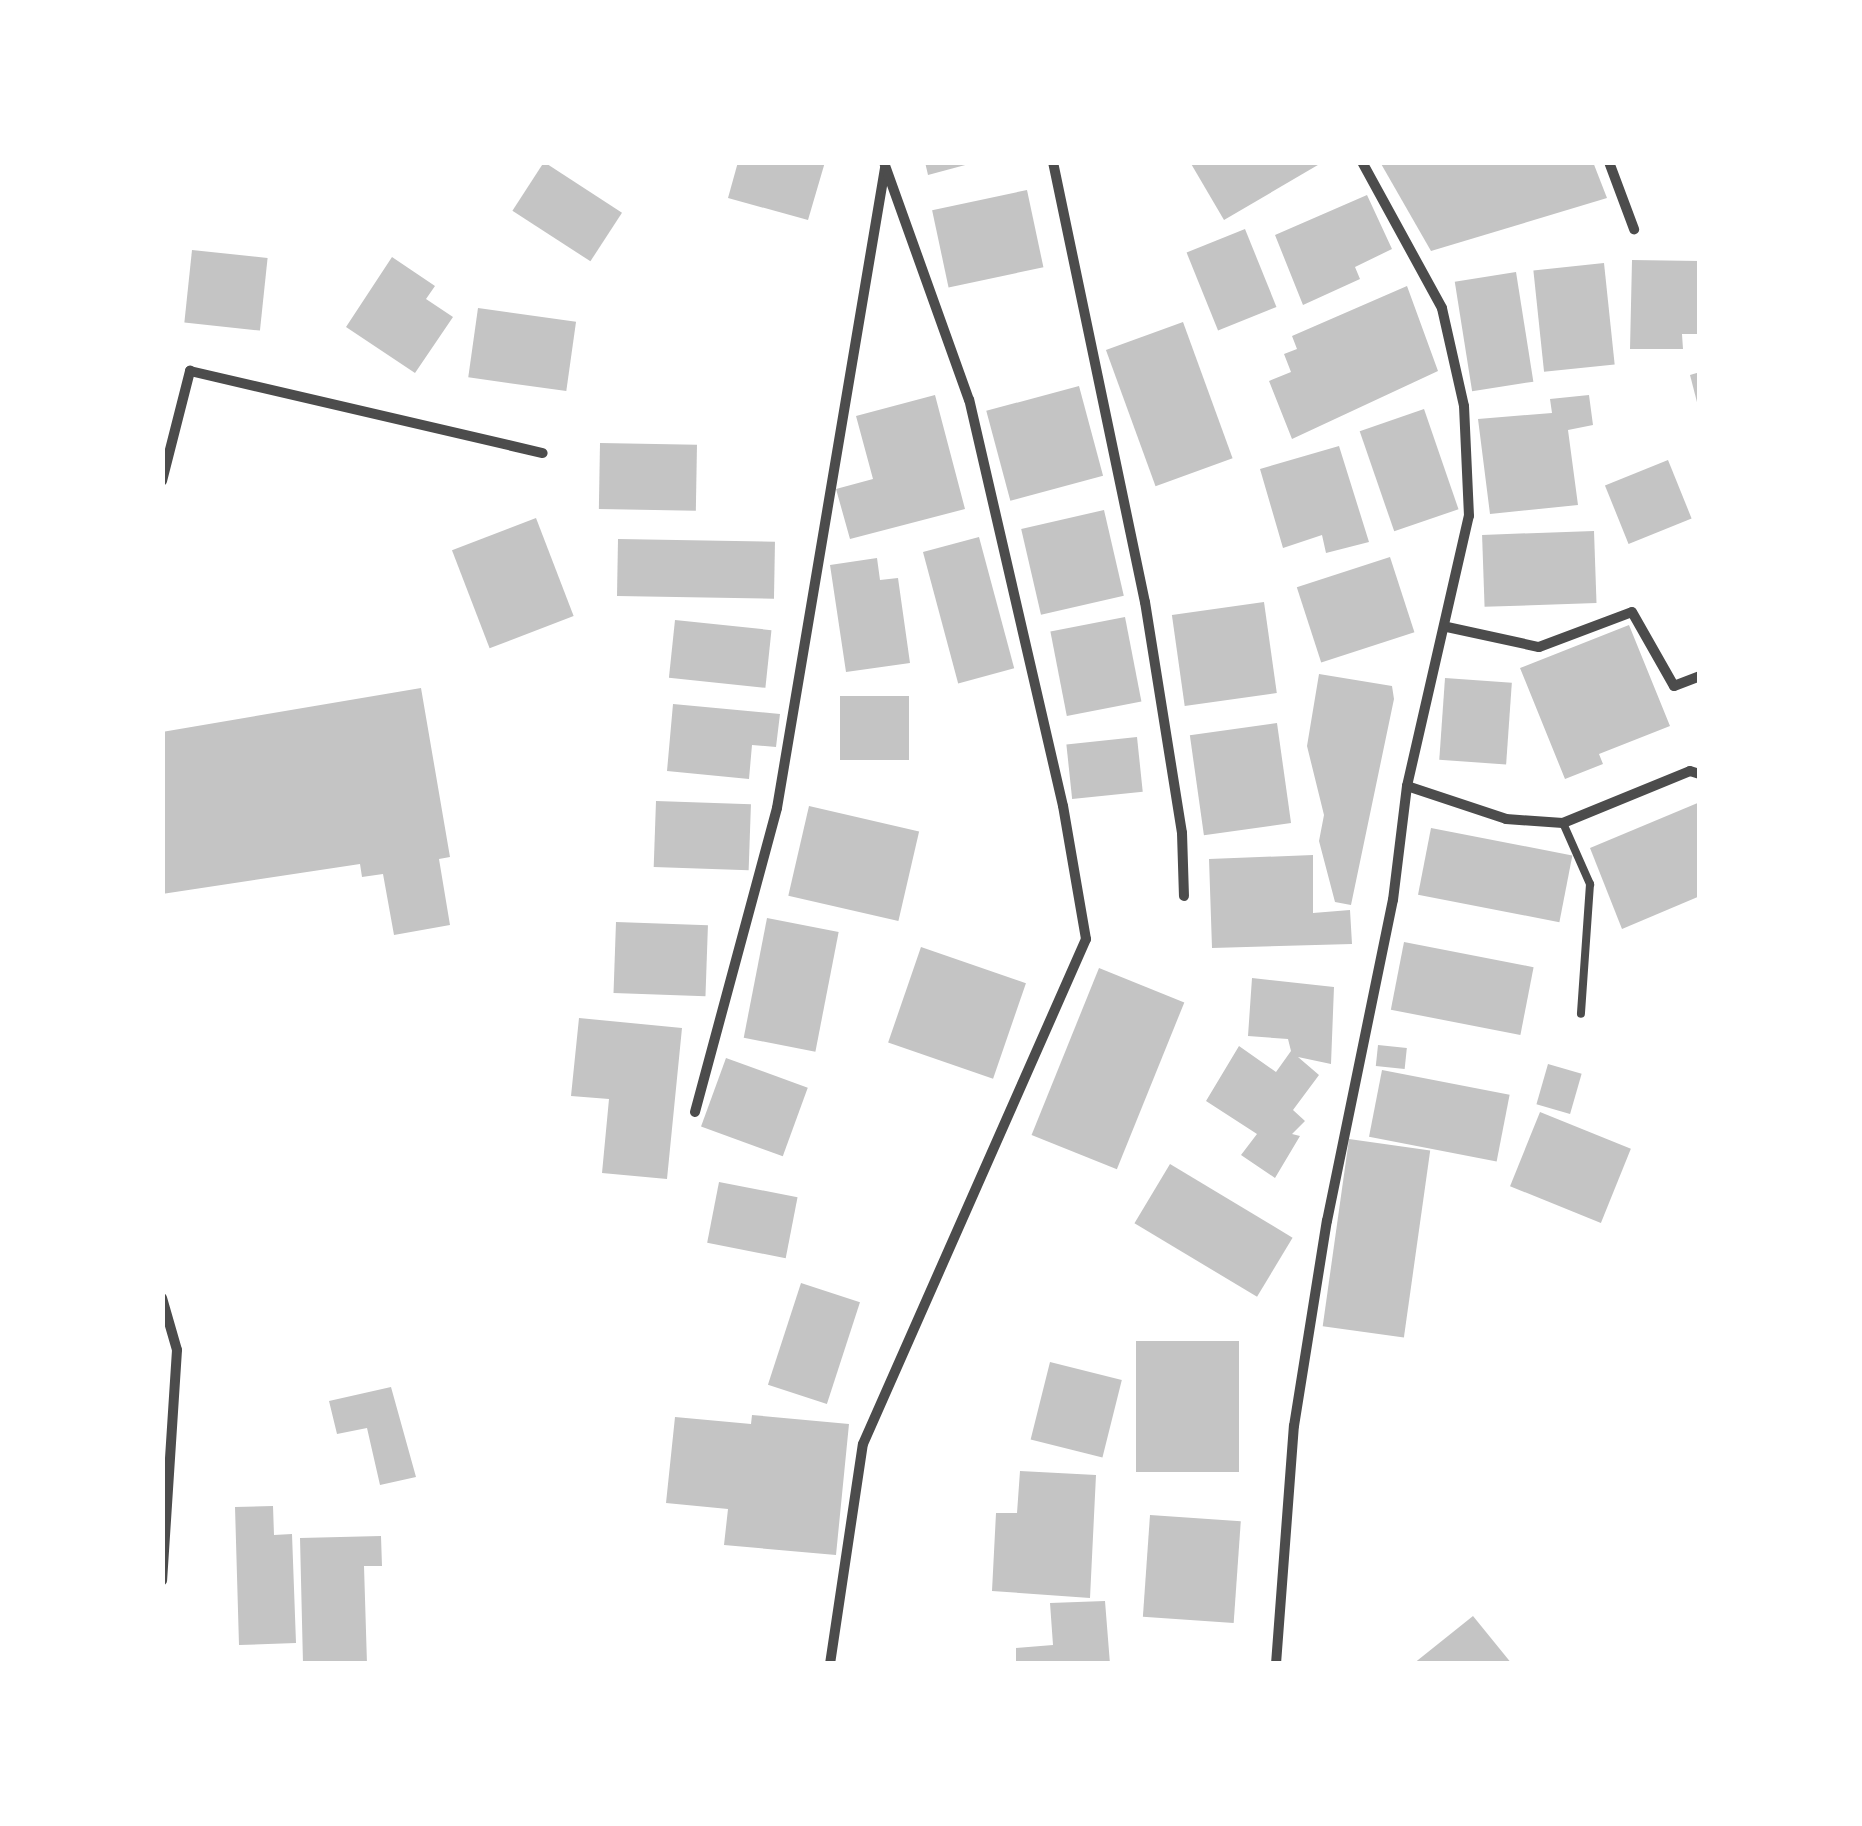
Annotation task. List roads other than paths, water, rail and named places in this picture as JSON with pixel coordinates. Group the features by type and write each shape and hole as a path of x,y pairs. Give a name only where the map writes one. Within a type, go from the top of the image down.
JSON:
{"street":[{"path":"1054,162 1146,602 1182,833 1184,896"},
{"path":"1276,1664 1294,1426 1327,1221 1393,900 1407,786 1447,628 1470,516 1464,406 1442,308 1362,162"},
{"path":"1609,162 1634,229"},
{"path":"695,1112 777,808 885,164"},
{"path":"830,1664 863,1444 1086,939 1063,806 969,400 885,164"},
{"path":"162,481 190,371 543,453"},
{"path":"1447,628 1539,647 1632,612 1674,686 1700,676"},
{"path":"1407,786 1506,820 1563,823 1690,771 1700,774"},
{"path":"162,1298 176,1350 162,1580"}],"lane":[{"path":"1563,823 1590,884 1582,1014"}]}
